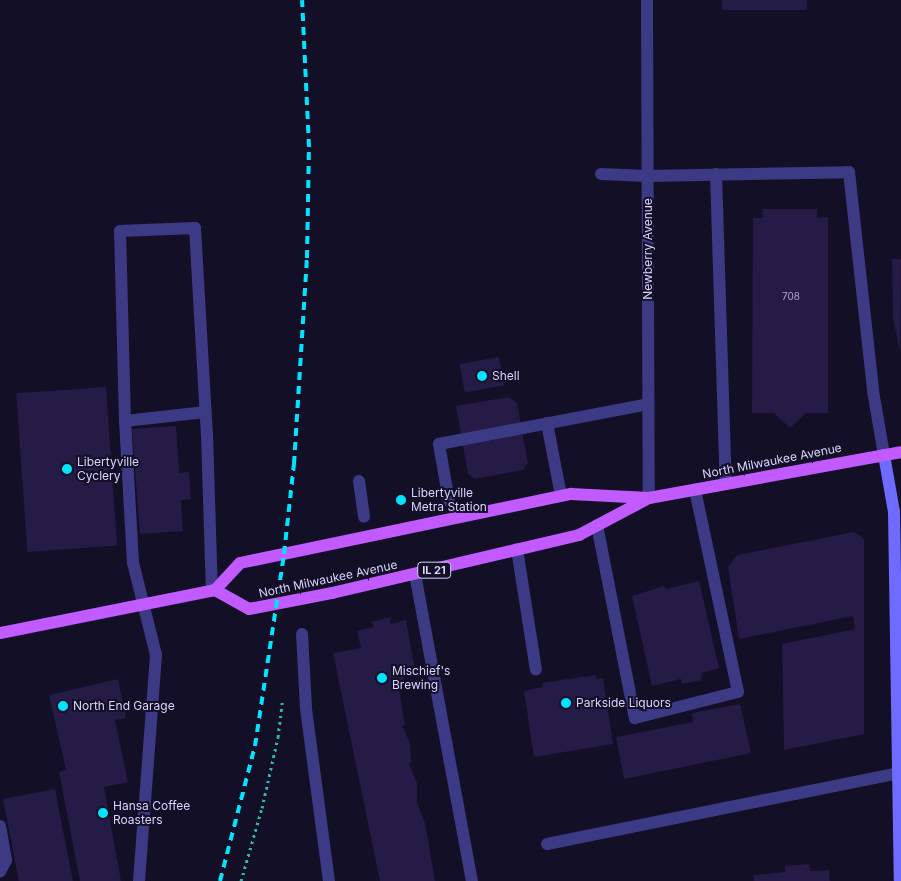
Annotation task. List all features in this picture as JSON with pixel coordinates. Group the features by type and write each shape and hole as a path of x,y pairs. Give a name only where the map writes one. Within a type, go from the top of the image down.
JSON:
{"main road":[{"name":"North Milwaukee Avenue","path":"649,498 579,535 332,593 249,609 213,590 240,563 561,496 571,494 649,498 901,452"},
{"path":"0,632 213,590"}],"street":[{"name":"Newberry Avenue","path":"647,0 649,498"},
{"path":"601,174 648,176 849,172 873,391 894,512 899,647 900,881"},
{"path":"716,174 726,484"},
{"path":"139,881 156,655 133,563 125,420 120,231 195,228 213,590"},
{"path":"450,501 439,444 648,404"},
{"path":"125,420 205,412"},
{"path":"548,423 561,496"},
{"path":"359,481 364,517"},
{"path":"597,525 635,718 738,692 695,490"},
{"path":"517,549 536,670"},
{"path":"415,574 472,881"},
{"path":"302,634 306,709 329,881"},
{"path":"547,844 900,773"},
{"path":"0,826 6,860 0,872"}],"path":[{"path":"241,881 262,808 278,737 282,700"}],"building":[{"path":"722,0 807,0 807,10 722,10"},
{"path":"762,209 817,209 817,218 828,217 828,413 806,413 790,428 774,413 752,413 753,218 763,218"},
{"path":"892,259 901,259 900,352 893,318"},
{"name":"Shell","path":"499,357 504,386 465,393 460,364"},
{"name":"Libertyville Cyclery","path":"106,387 117,546 27,552 16,393"},
{"name":"Shell","path":"509,397 517,403 528,463 523,470 475,479 468,474 456,406"},
{"path":"176,426 179,473 189,472 191,499 181,500 183,531 140,534 132,429"},
{"path":"854,532 864,539 864,734 784,750 782,644 855,629 853,616 739,639 728,567 737,555"},
{"path":"699,581 719,668 702,673 701,680 682,684 681,679 652,686 632,596 664,586 666,589"},
{"path":"391,617 390,624 406,620 414,665 402,668 404,682 398,685 405,724 402,726 410,743 411,763 409,764 417,783 417,803 425,823 435,881 380,881 333,653 361,648 357,631 374,627 371,622"},
{"name":"Parkside Liquors","path":"596,675 596,679 603,678 613,744 534,757 524,691 543,687 542,683"},
{"path":"118,679 126,718 115,720 128,782 104,787 121,881 80,881 59,772 66,770 49,695"},
{"path":"740,704 751,753 624,779 616,737 693,722 692,713"},
{"path":"55,789 73,881 19,881 3,799"},
{"path":"809,864 810,871 829,870 830,881 754,881 753,875 785,872 785,866"}],"railway":[{"path":"220,881 255,746 284,554 294,464 307,258 309,147 302,0"}],"place":[{"name":"Shell","path":"482,376"},
{"name":"Libertyville Cyclery","path":"67,469"},
{"name":"Libertyville Metra Station","path":"401,500"},
{"name":"Mischief's Brewing","path":"382,678"},
{"name":"Parkside Liquors","path":"566,703"},
{"name":"North End Garage","path":"63,706"},
{"name":"Hansa Coffee Roasters","path":"103,813"}]}
